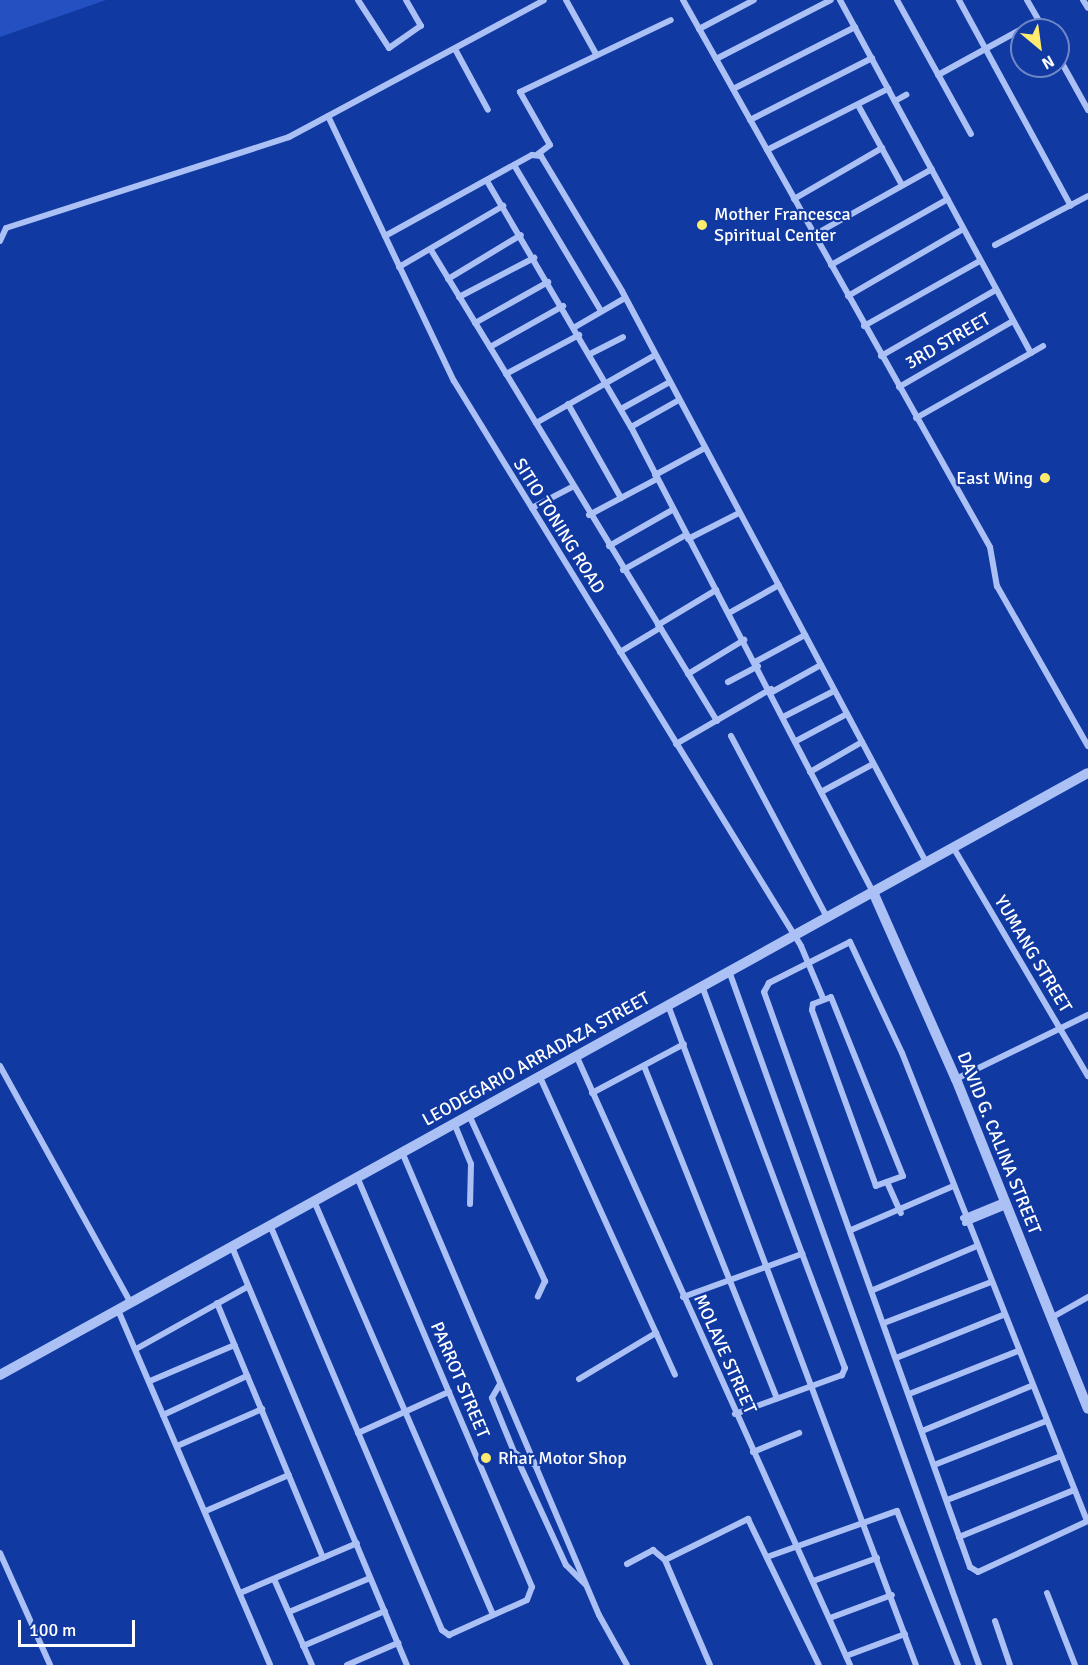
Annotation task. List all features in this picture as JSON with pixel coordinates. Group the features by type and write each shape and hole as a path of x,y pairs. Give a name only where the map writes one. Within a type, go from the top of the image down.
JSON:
{"street":[{"path":"358,0 389,48 421,26 406,0"},
{"path":"0,241 6,228 279,141 455,50 544,0"},
{"path":"566,0 596,54"},
{"path":"683,0 990,547 997,586 1088,746"},
{"path":"699,29 754,0"},
{"path":"716,59 831,0"},
{"path":"840,0 1030,353"},
{"path":"897,0 971,134"},
{"path":"960,0 1071,206"},
{"path":"1027,0 1037,18"},
{"path":"1083,0 1088,8"},
{"path":"386,236 538,154 550,145 520,92 671,20"},
{"path":"733,89 855,27"},
{"path":"938,75 1010,35"},
{"path":"455,50 488,110"},
{"path":"750,120 872,58"},
{"path":"1070,78 1088,110"},
{"path":"767,150 888,89"},
{"path":"895,101 906,95"},
{"path":"858,105 902,185"},
{"name":"SITIO TONING ROAD","path":"328,116 454,381 794,936 809,962 823,998"},
{"path":"794,199 882,148"},
{"path":"538,154 625,298 926,862"},
{"path":"514,165 602,311"},
{"path":"814,235 932,169"},
{"path":"487,181 563,306 631,427 672,510 798,740 810,772 873,892"},
{"path":"995,245 1088,196"},
{"path":"831,265 948,199"},
{"path":"399,267 503,206"},
{"path":"848,296 963,229"},
{"path":"448,279 521,235"},
{"path":"431,250 572,487 717,721"},
{"path":"459,297 534,258"},
{"path":"864,326 980,261"},
{"path":"475,323 548,282"},
{"path":"881,356 996,290"},
{"path":"575,327 625,298"},
{"path":"490,347 563,306"},
{"name":"3RD STREET","path":"899,387 1013,321"},
{"path":"506,374 579,335"},
{"path":"590,354 622,337"},
{"path":"916,418 1042,346"},
{"path":"536,423 655,355"},
{"path":"621,409 670,382"},
{"path":"631,427 679,400"},
{"path":"568,404 621,498"},
{"path":"590,515 705,448"},
{"path":"532,508 572,487"},
{"path":"609,546 672,510"},
{"path":"623,570 739,513"},
{"path":"729,613 779,585"},
{"path":"620,652 716,590"},
{"path":"728,682 805,635"},
{"path":"688,674 744,640"},
{"path":"676,744 821,665"},
{"path":"785,716 834,691"},
{"path":"798,740 847,714"},
{"path":"731,736 827,918"},
{"path":"810,772 862,742"},
{"path":"821,792 873,764"},
{"name":"LEODEGARIO ARRADAZA STREET","path":"0,1375 575,1054 1086,777"},
{"name":"YUMANG STREET","path":"953,848 1088,1076"},
{"name":"DAVID G. CALINA STREET","path":"873,892 956,1079 1088,1409"},
{"path":"850,942 902,1053 951,1187 1088,1521 978,1572 970,1568 873,1290 764,992 769,983 850,942"},
{"path":"729,971 980,1665"},
{"path":"702,986 845,1368 842,1375 735,1414"},
{"path":"823,998 834,1001 903,1176 874,1185 811,1006 823,998"},
{"path":"668,1005 892,1595 916,1665"},
{"path":"956,1079 1088,1015"},
{"path":"592,1093 684,1044"},
{"name":"MOLAVE STREET","path":"575,1054 735,1414 850,1665"},
{"path":"0,1066 130,1303"},
{"path":"644,1066 728,1281 777,1398"},
{"path":"539,1075 675,1375"},
{"path":"469,1114 545,1281 538,1296"},
{"path":"454,1122 471,1164 470,1204"},
{"path":"402,1152 578,1566 627,1665"},
{"name":"PARROT STREET","path":"357,1176 449,1392 532,1596 494,1614"},
{"path":"887,1182 901,1212"},
{"path":"851,1230 901,1212 951,1187"},
{"path":"270,1226 445,1634 494,1614 314,1201"},
{"path":"964,1221 1005,1203"},
{"path":"232,1246 247,1287 407,1665"},
{"path":"873,1290 975,1247"},
{"path":"684,1297 802,1254"},
{"path":"884,1323 989,1283"},
{"path":"136,1349 247,1287"},
{"path":"1052,1318 1088,1297"},
{"path":"217,1303 323,1558"},
{"path":"118,1310 177,1446 208,1510 270,1665"},
{"path":"896,1358 1003,1315"},
{"path":"579,1379 656,1333"},
{"path":"150,1381 235,1345"},
{"path":"909,1394 1018,1352"},
{"path":"163,1414 247,1376"},
{"path":"500,1384 492,1398 514,1452 574,1576 586,1584"},
{"path":"922,1431 1031,1386"},
{"path":"358,1433 449,1392"},
{"path":"177,1446 262,1408"},
{"path":"499,1415 516,1418"},
{"path":"934,1465 1046,1421"},
{"path":"753,1452 799,1433"},
{"path":"514,1452 537,1466"},
{"path":"947,1500 1061,1456"},
{"path":"208,1510 289,1475"},
{"path":"959,1537 1074,1490"},
{"path":"767,1557 894,1511 901,1515 958,1665"},
{"path":"665,1560 748,1519 819,1665"},
{"path":"240,1593 357,1543"},
{"path":"627,1564 653,1550 665,1560 710,1665"},
{"path":"0,1553 50,1665"},
{"path":"813,1581 877,1558"},
{"path":"574,1576 578,1566"},
{"path":"289,1612 370,1578"},
{"path":"274,1579 312,1665"},
{"path":"1047,1593 1076,1665"},
{"path":"830,1618 892,1595"},
{"path":"303,1646 385,1611"},
{"path":"995,1621 1010,1665"},
{"path":"846,1656 905,1634"},
{"path":"347,1665 398,1643"}],"shaded area":[{"path":"0,0 106,0 0,37"}],"place":[{"name":"Mother Francesca Spiritual Center","path":"702,225"},
{"name":"East Wing","path":"1045,478"},
{"name":"Rhar Motor Shop","path":"486,1458"}]}
